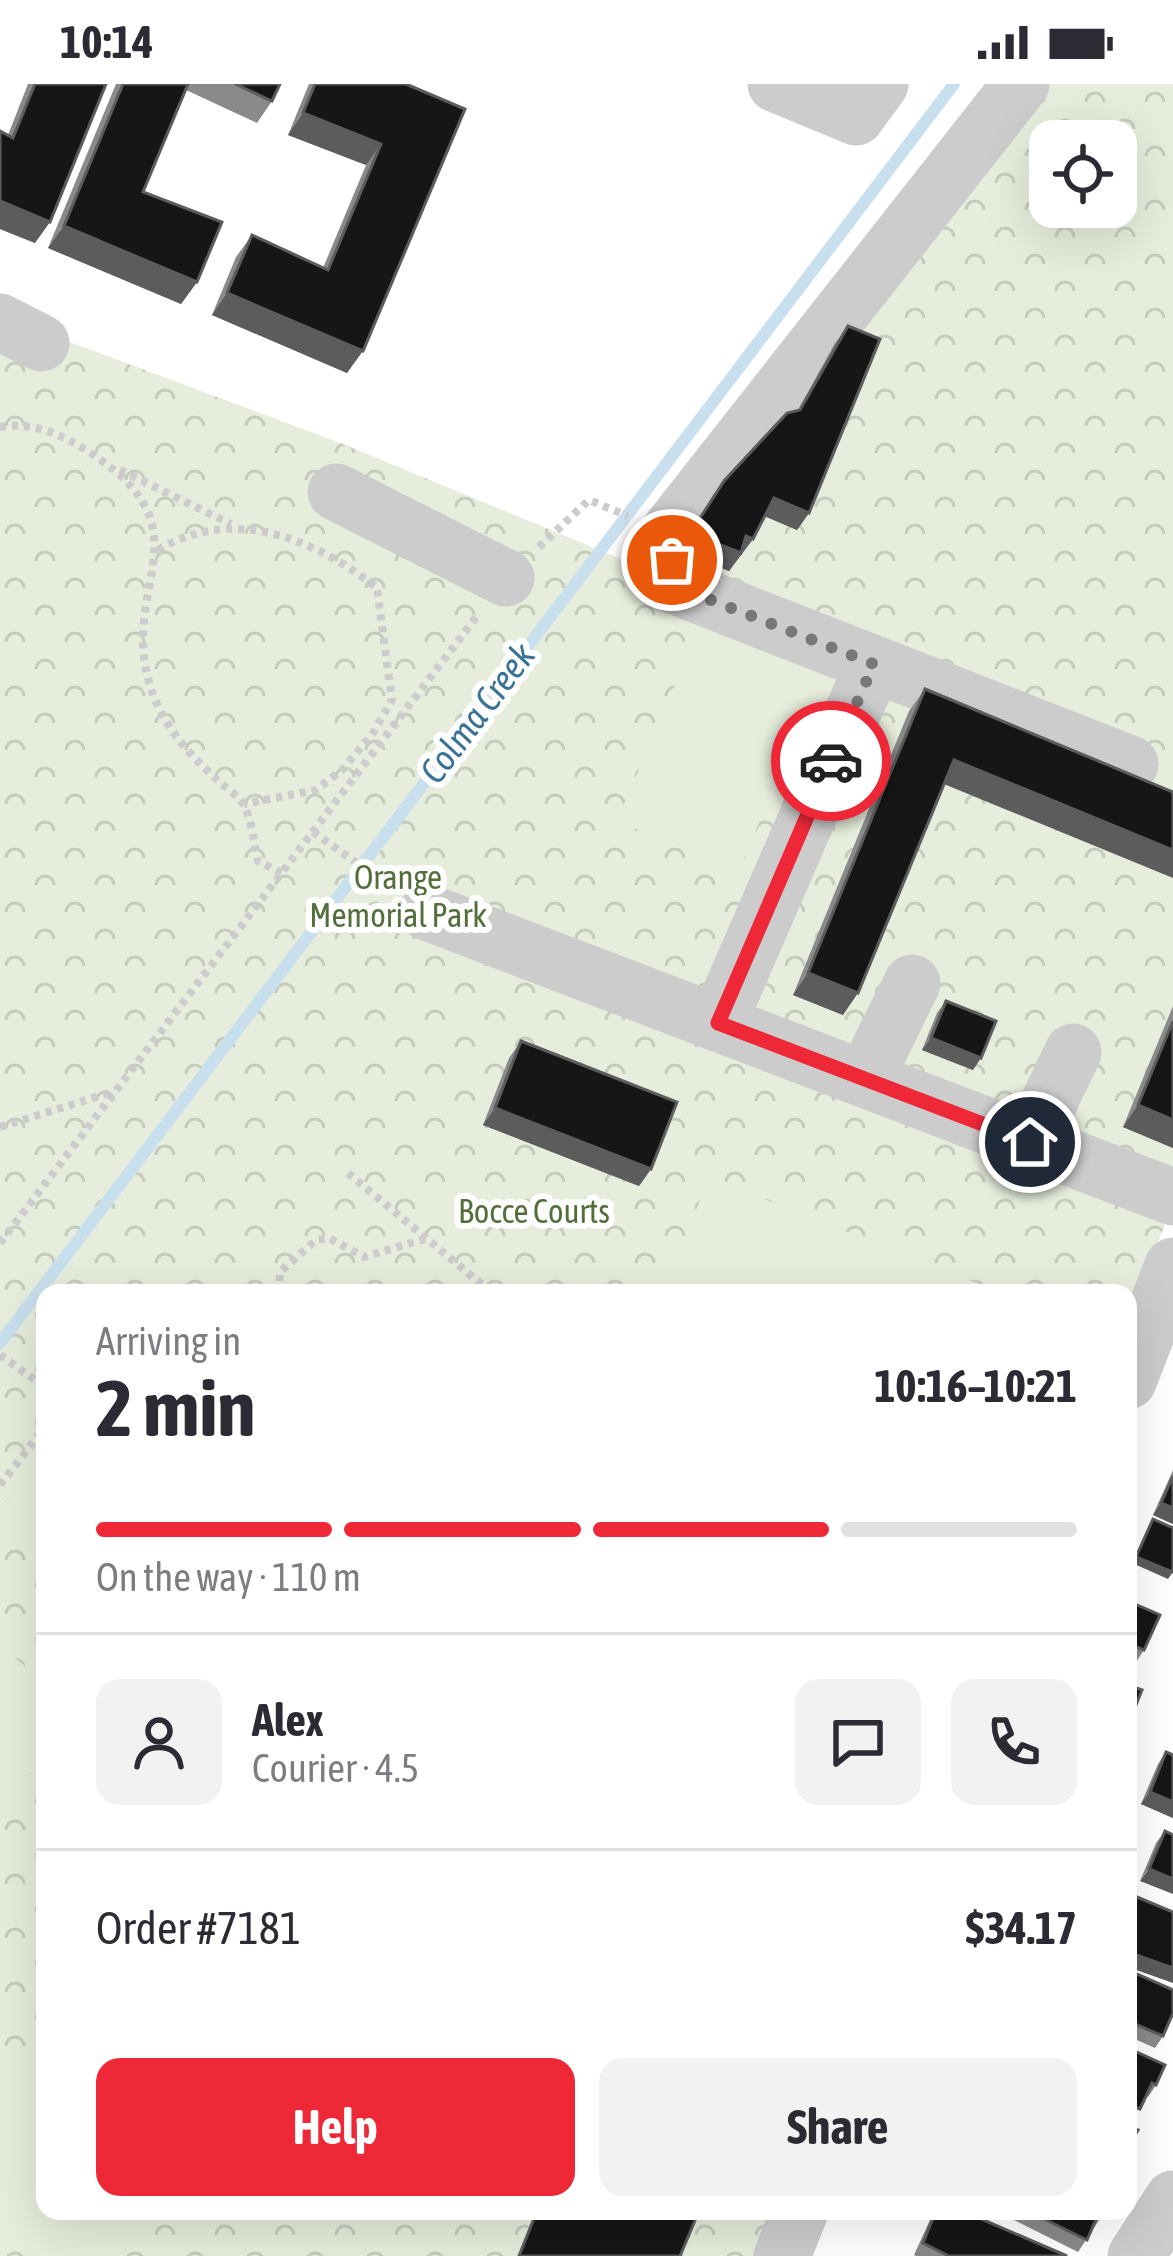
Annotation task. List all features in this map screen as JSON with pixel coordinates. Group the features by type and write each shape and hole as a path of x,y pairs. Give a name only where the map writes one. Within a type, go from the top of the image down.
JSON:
{"street":[{"path":"776,84 856,117 880,84"},
{"path":"1021,84 668,533 675,586 1130,764"},
{"path":"336,492 506,578"},
{"path":"718,1023 874,664"},
{"path":"427,912 1173,1197"},
{"path":"865,1079 912,982"},
{"path":"1030,1142 1073,1052"},
{"path":"1137,1358 1173,1266"},
{"path":"1136,2256 1173,2199"}],"path":[{"path":"0,427 32,424 232,525 267,531 330,559 377,588 392,700 343,770 316,790 244,804"},
{"path":"111,466 151,507 158,550 146,591 141,647 156,702 179,743 244,804 258,860 281,873"},
{"path":"0,1243 506,578 590,500"},
{"path":"158,550 189,532 232,525"},
{"path":"313,832 427,912"},
{"path":"0,1127 116,1090"},
{"path":"348,1173 482,1284"},
{"path":"279,1284 280,1272 316,1240 329,1238 364,1257 428,1238"},
{"path":"0,1355 36,1381"},
{"path":"0,1485 36,1439"}],"green space":[{"name":"Orange Memorial Park","path":"1044,84 1173,84 1173,1205 1137,1294 1137,1284 36,1284 36,2220 769,2220 755,2256 0,2256 0,316 343,444 645,569"},
{"path":"701,623 822,675 738,872 617,821"},
{"path":"709,1177 978,1284 667,1284"},
{"path":"36,1466 36,1559 0,1528 0,1508"},
{"path":"0,1644 36,1676 36,1762 0,1804"},
{"path":"36,2043 36,2220 136,2220 106,2256 31,2256 0,2230 0,2086"}],"building":[{"path":"35,84 106,84 50,222 0,201 0,131 13,138"},
{"path":"123,84 188,84 143,192 222,222 197,282 64,226"},
{"path":"235,84 280,84 272,101"},
{"path":"315,84 406,84 465,109 363,351 227,293 252,235 328,270 381,144 303,113"},
{"path":"848,326 880,339 809,513 774,498 753,539 746,536 741,553 698,536 695,526 724,481 787,413 800,410"},
{"path":"925,689 1173,792 1173,850 954,760 858,993 808,973"},
{"path":"946,1001 996,1021 981,1058 931,1038"},
{"path":"1173,1021 1173,1120 1138,1105"},
{"path":"521,1041 677,1102 651,1169 495,1108"},
{"path":"1173,1476 1173,1508 1161,1503"},
{"path":"1153,1519 1173,1528 1173,1572 1137,1555"},
{"path":"1137,1605 1160,1615 1144,1650 1137,1647"},
{"path":"1166,1752 1173,1755 1173,1802 1150,1792"},
{"path":"1165,1831 1173,1835 1173,1879 1149,1869"},
{"path":"1137,1897 1173,1912 1173,1968 1137,1955"},
{"path":"1137,1974 1173,1990 1173,2013 1163,2036 1137,2025"},
{"path":"1137,2052 1165,2065 1137,2108"},
{"path":"533,2220 695,2220 680,2256 519,2256"},
{"path":"932,2220 984,2220 1067,2256 949,2256 923,2243"},
{"path":"1046,2220 1096,2220 1087,2240"}],"waterway":[{"name":"Colma Creek","path":"45,1284 954,84"},
{"name":"Colma Creek","path":"0,1343 36,1295"}],"way so far":[{"path":"672,560 675,586 874,664 831,761"}],"route":[{"path":"831,761 718,1023 1030,1142"}],"park label":[{"name":"Bocce Courts","path":"534,1211"}]}
